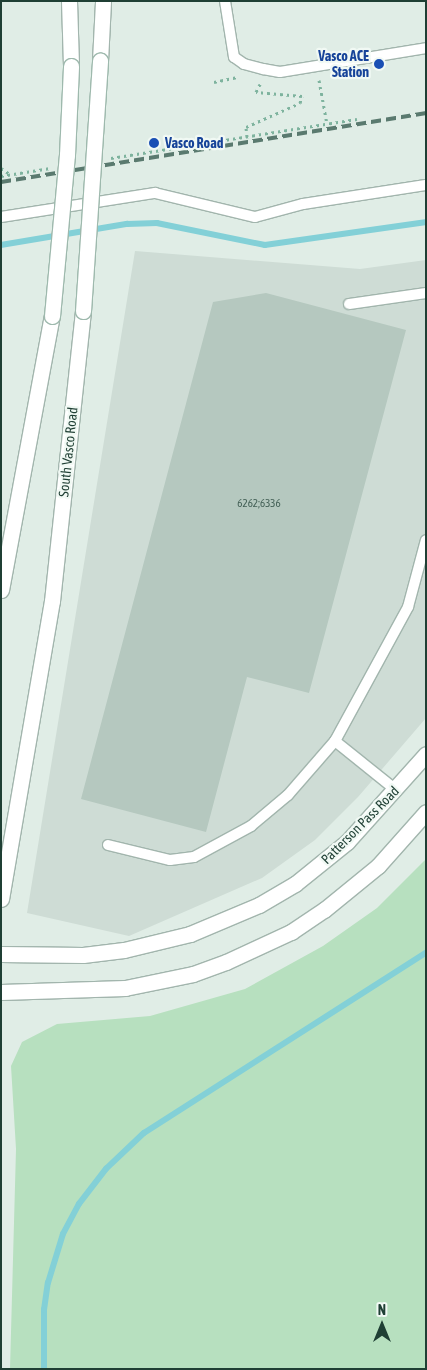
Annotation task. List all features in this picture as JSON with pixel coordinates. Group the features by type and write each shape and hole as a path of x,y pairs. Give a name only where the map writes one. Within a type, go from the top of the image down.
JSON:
{"main road":[{"path":"1,590 52,316 67,155 71,66 69,1"},
{"name":"South Vasco Road","path":"1,899 52,601 83,311 103,1"},
{"name":"Patterson Pass Road","path":"1,954 83,955 124,950 161,943 224,922 259,905 321,865 347,842 396,790 426,754"},
{"path":"1,992 125,988 193,974 226,962 290,932 324,910 378,866 426,812"}],"lane":[{"path":"225,1 234,57 244,64 263,69 280,72 426,48"},
{"path":"1,217 155,193 255,216 303,204 426,186"},
{"path":"349,304 426,294"},
{"path":"108,846 170,860 194,856 251,826 288,795 335,741 408,607 426,540"},
{"path":"335,741 396,790"}],"path":[{"path":"319,79 327,124"},
{"path":"247,136 246,127 300,103 302,96 256,92 260,84"},
{"path":"109,158 357,119"},
{"path":"1,176 60,166"},
{"path":"1,168 10,174"}],"shaded area":[{"path":"135,251 360,269 426,260 426,718 358,797 315,840 262,878 129,936 27,913"}],"green space":[{"path":"426,859 426,1369 10,1369 16,1149 11,1066 22,1042 57,1024 150,1016 245,989 323,946 377,908"}],"building":[{"path":"266,293 406,330 309,693 247,677 206,832 81,799 213,302"}],"waterway":[{"path":"1,245 127,224 157,223 265,245 426,222"},
{"path":"44,1369 44,1310 48,1283 63,1234 79,1204 106,1169 144,1133 426,953"}],"railway":[{"path":"1,182 426,113"}],"place":[{"name":"Vasco ACE Station","path":"379,64"},
{"name":"Vasco Road","path":"154,143"}]}
